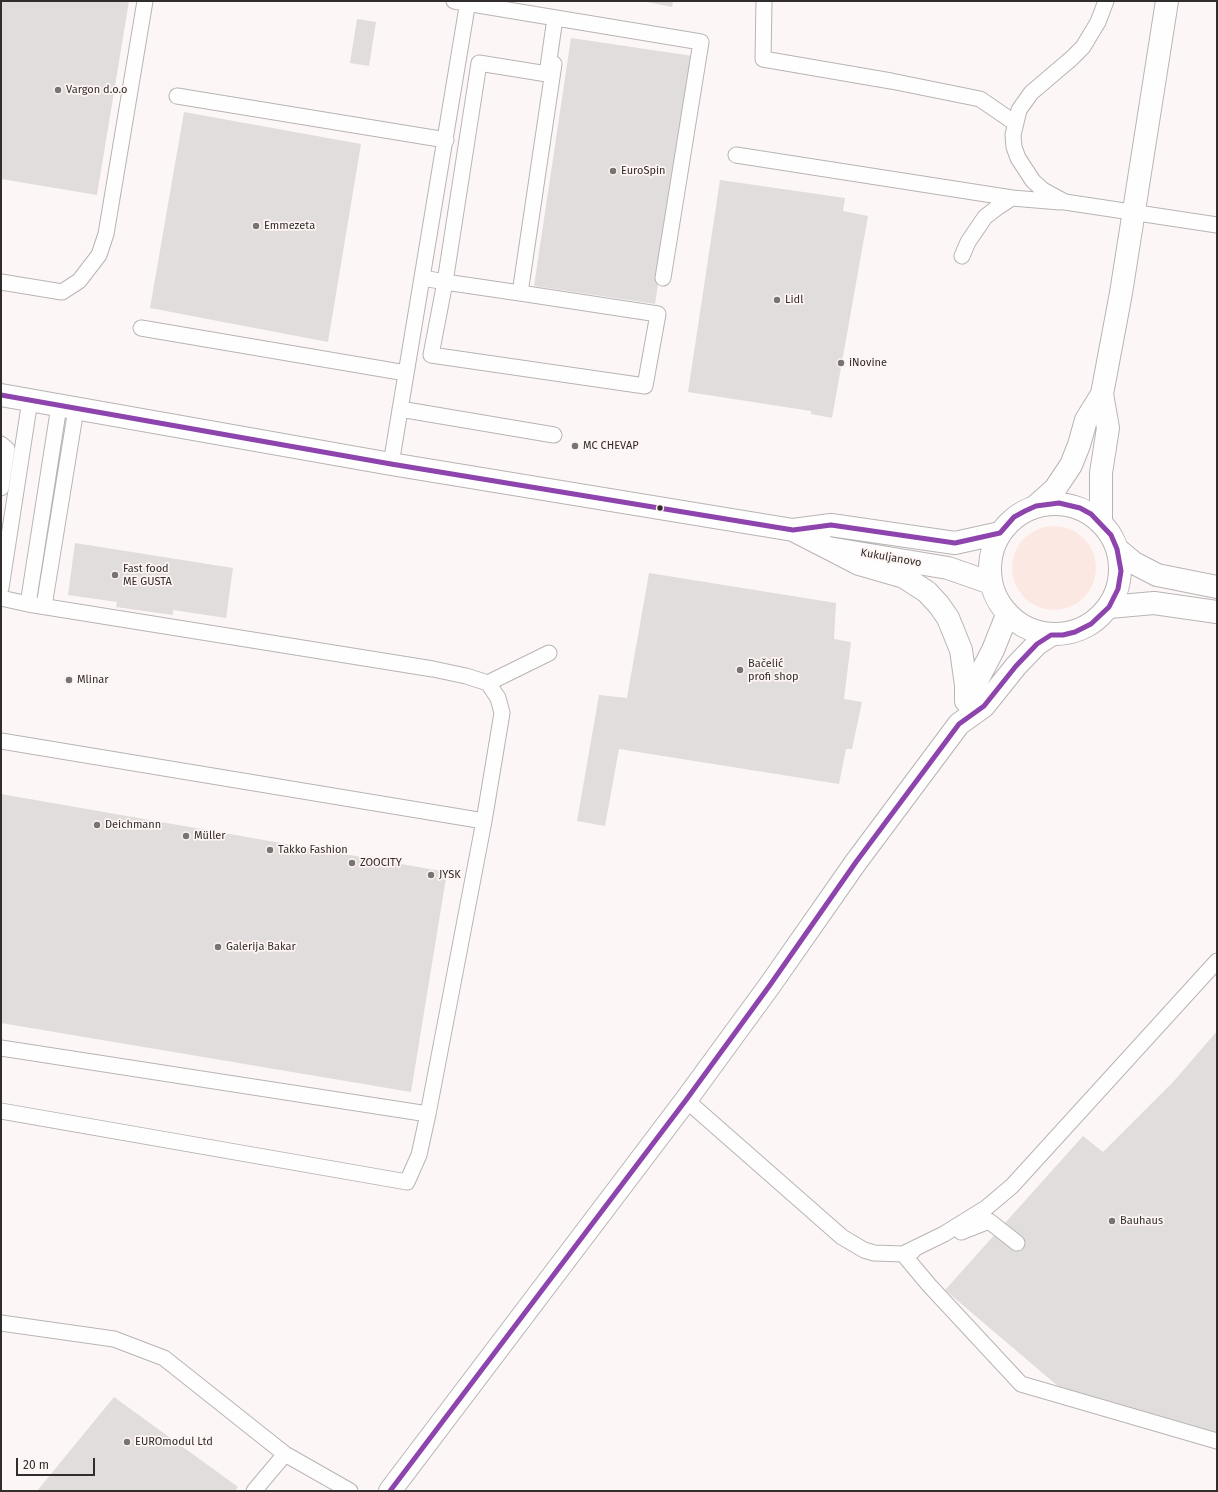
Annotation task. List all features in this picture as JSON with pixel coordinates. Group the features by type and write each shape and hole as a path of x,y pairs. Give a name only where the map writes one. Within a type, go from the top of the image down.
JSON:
{"street":[{"path":"1101,523 1101,473 1108,428 1102,394 1121,293 1167,1"},
{"path":"1036,506 1059,503 1080,508 1091,514 1101,523 1111,535 1117,549 1121,571 1118,589 1109,607 1091,624 1075,632 1063,635 1051,635 1038,633 1016,623 1007,615 995,597 991,583 990,561 993,546 1000,533 1014,517 1036,506 1055,489 1070,465 1079,444 1086,420 1102,394"},
{"name":"Kukuljanovo","path":"1,396 391,464 793,530 831,526 955,543 1000,533"},
{"name":"Kukuljanovo","path":"793,530 828,548 948,568 991,583"},
{"path":"828,548 859,564 904,578 927,592 939,605 948,618 961,650 966,679 966,701"},
{"path":"1117,549 1134,563 1157,574 1217,587"},
{"path":"1109,607 1154,603 1217,612"},
{"path":"959,724 966,701 993,650 1007,615"},
{"path":"390,1491 686,1100 770,985 856,862 959,724 984,706 1016,666 1037,644 1051,635"}],"lane":[{"path":"1,282 62,292 80,281 99,255 106,234 145,1"},
{"path":"764,1 763,59 891,81 980,99 1015,123"},
{"path":"1065,202 1043,190 1033,181 1025,170 1014,147 1013,135 1015,123 1019,110 1028,97 1072,58 1083,46 1098,22 1106,1"},
{"path":"391,464 446,140 463,2 701,42 663,278"},
{"path":"422,278 445,282 658,314 645,386 431,355 445,282 479,63 547,74 558,18"},
{"path":"520,293 558,18"},
{"path":"177,96 446,140"},
{"path":"736,155 1012,198 1065,202 1217,225"},
{"path":"962,256 968,242 985,217 998,206 1012,198"},
{"path":"141,328 406,373"},
{"path":"1,588 30,400"},
{"path":"28,604 67,407"},
{"path":"44,606 67,407"},
{"path":"400,409 554,435"},
{"path":"1,444 7,449 1,488"},
{"path":"1,598 28,604 433,669 472,677 488,683 498,698 502,713 484,821 428,1114 419,1155 407,1182 1,1111"},
{"path":"488,683 549,653"},
{"path":"1,741 484,821"},
{"path":"903,1254 944,1234 986,1208 1012,1186 1217,961"},
{"path":"1,1048 428,1114"},
{"path":"686,1100 842,1237 864,1250 874,1253 903,1254 933,1246 963,1231 989,1221 1017,1243"},
{"path":"903,1254 929,1285 1021,1384 1217,1441"},
{"path":"1,1323 114,1339 164,1358 285,1454 350,1491"},
{"path":"254,1491 285,1454"}],"shaded area":[{"path":"1054,526 1070,529 1084,538 1093,552 1096,568 1093,584 1084,598 1070,607 1054,610 1038,607 1024,598 1015,584 1012,568 1015,552 1024,538 1038,529"}],"building":[{"name":"Vargon d.o.o","path":"1,1 129,1 97,195 1,179"},
{"path":"642,1 673,1 672,7"},
{"path":"357,19 376,22 369,66 350,63"},
{"name":"EuroSpin","path":"571,38 693,56 655,304 534,286"},
{"name":"Emmezeta","path":"184,112 361,144 328,342 150,308"},
{"name":"Lidl","path":"720,180 845,198 843,211 868,216 832,418 811,414 811,411 688,392"},
{"path":"75,543 233,568 226,618 173,610 173,615 116,607 117,602 68,595"},
{"name":"Bačelić profi shop","path":"649,573 836,603 834,639 851,642 844,699 862,702 852,749 846,749 839,784 619,749 605,826 577,821 599,695 627,698"},
{"name":"Galerija Bakar","path":"1,794 447,872 411,1092 1,1023"},
{"name":"Bauhaus","path":"1217,1031 1217,1432 1213,1437 1059,1387 945,1290 1083,1136 1103,1152 1174,1081"},
{"name":"EUROmodul Ltd","path":"114,1397 238,1487 235,1491 37,1491"}],"transit line":[{"path":"1,395 391,464 793,530 831,525 955,543 1000,533 1014,517 1025,511 1036,506 1059,503 1080,508 1091,514 1111,535 1117,549 1121,571 1118,589 1109,607 1091,624 1075,632 1063,635 1051,635 1037,644 1016,666 984,706 959,724 856,862 770,985 686,1100 390,1491"}],"place":[{"name":"Vargon d.o.o","path":"58,90"},
{"name":"EuroSpin","path":"613,171"},
{"name":"Emmezeta","path":"256,226"},
{"name":"Lidl","path":"777,300"},
{"name":"iNovine","path":"841,363"},
{"name":"MC CHEVAP","path":"575,446"},
{"name":"Fast food ME GUSTA","path":"115,575"},
{"name":"Bačelić profi shop","path":"740,670"},
{"name":"Mlinar","path":"69,680"},
{"name":"Deichmann","path":"97,825"},
{"name":"Müller","path":"186,836"},
{"name":"Takko Fashion","path":"270,850"},
{"name":"ZOOCITY","path":"352,863"},
{"name":"JYSK","path":"431,875"},
{"name":"Galerija Bakar","path":"218,947"},
{"name":"Bauhaus","path":"1112,1221"},
{"name":"EUROmodul Ltd","path":"127,1442"}]}
